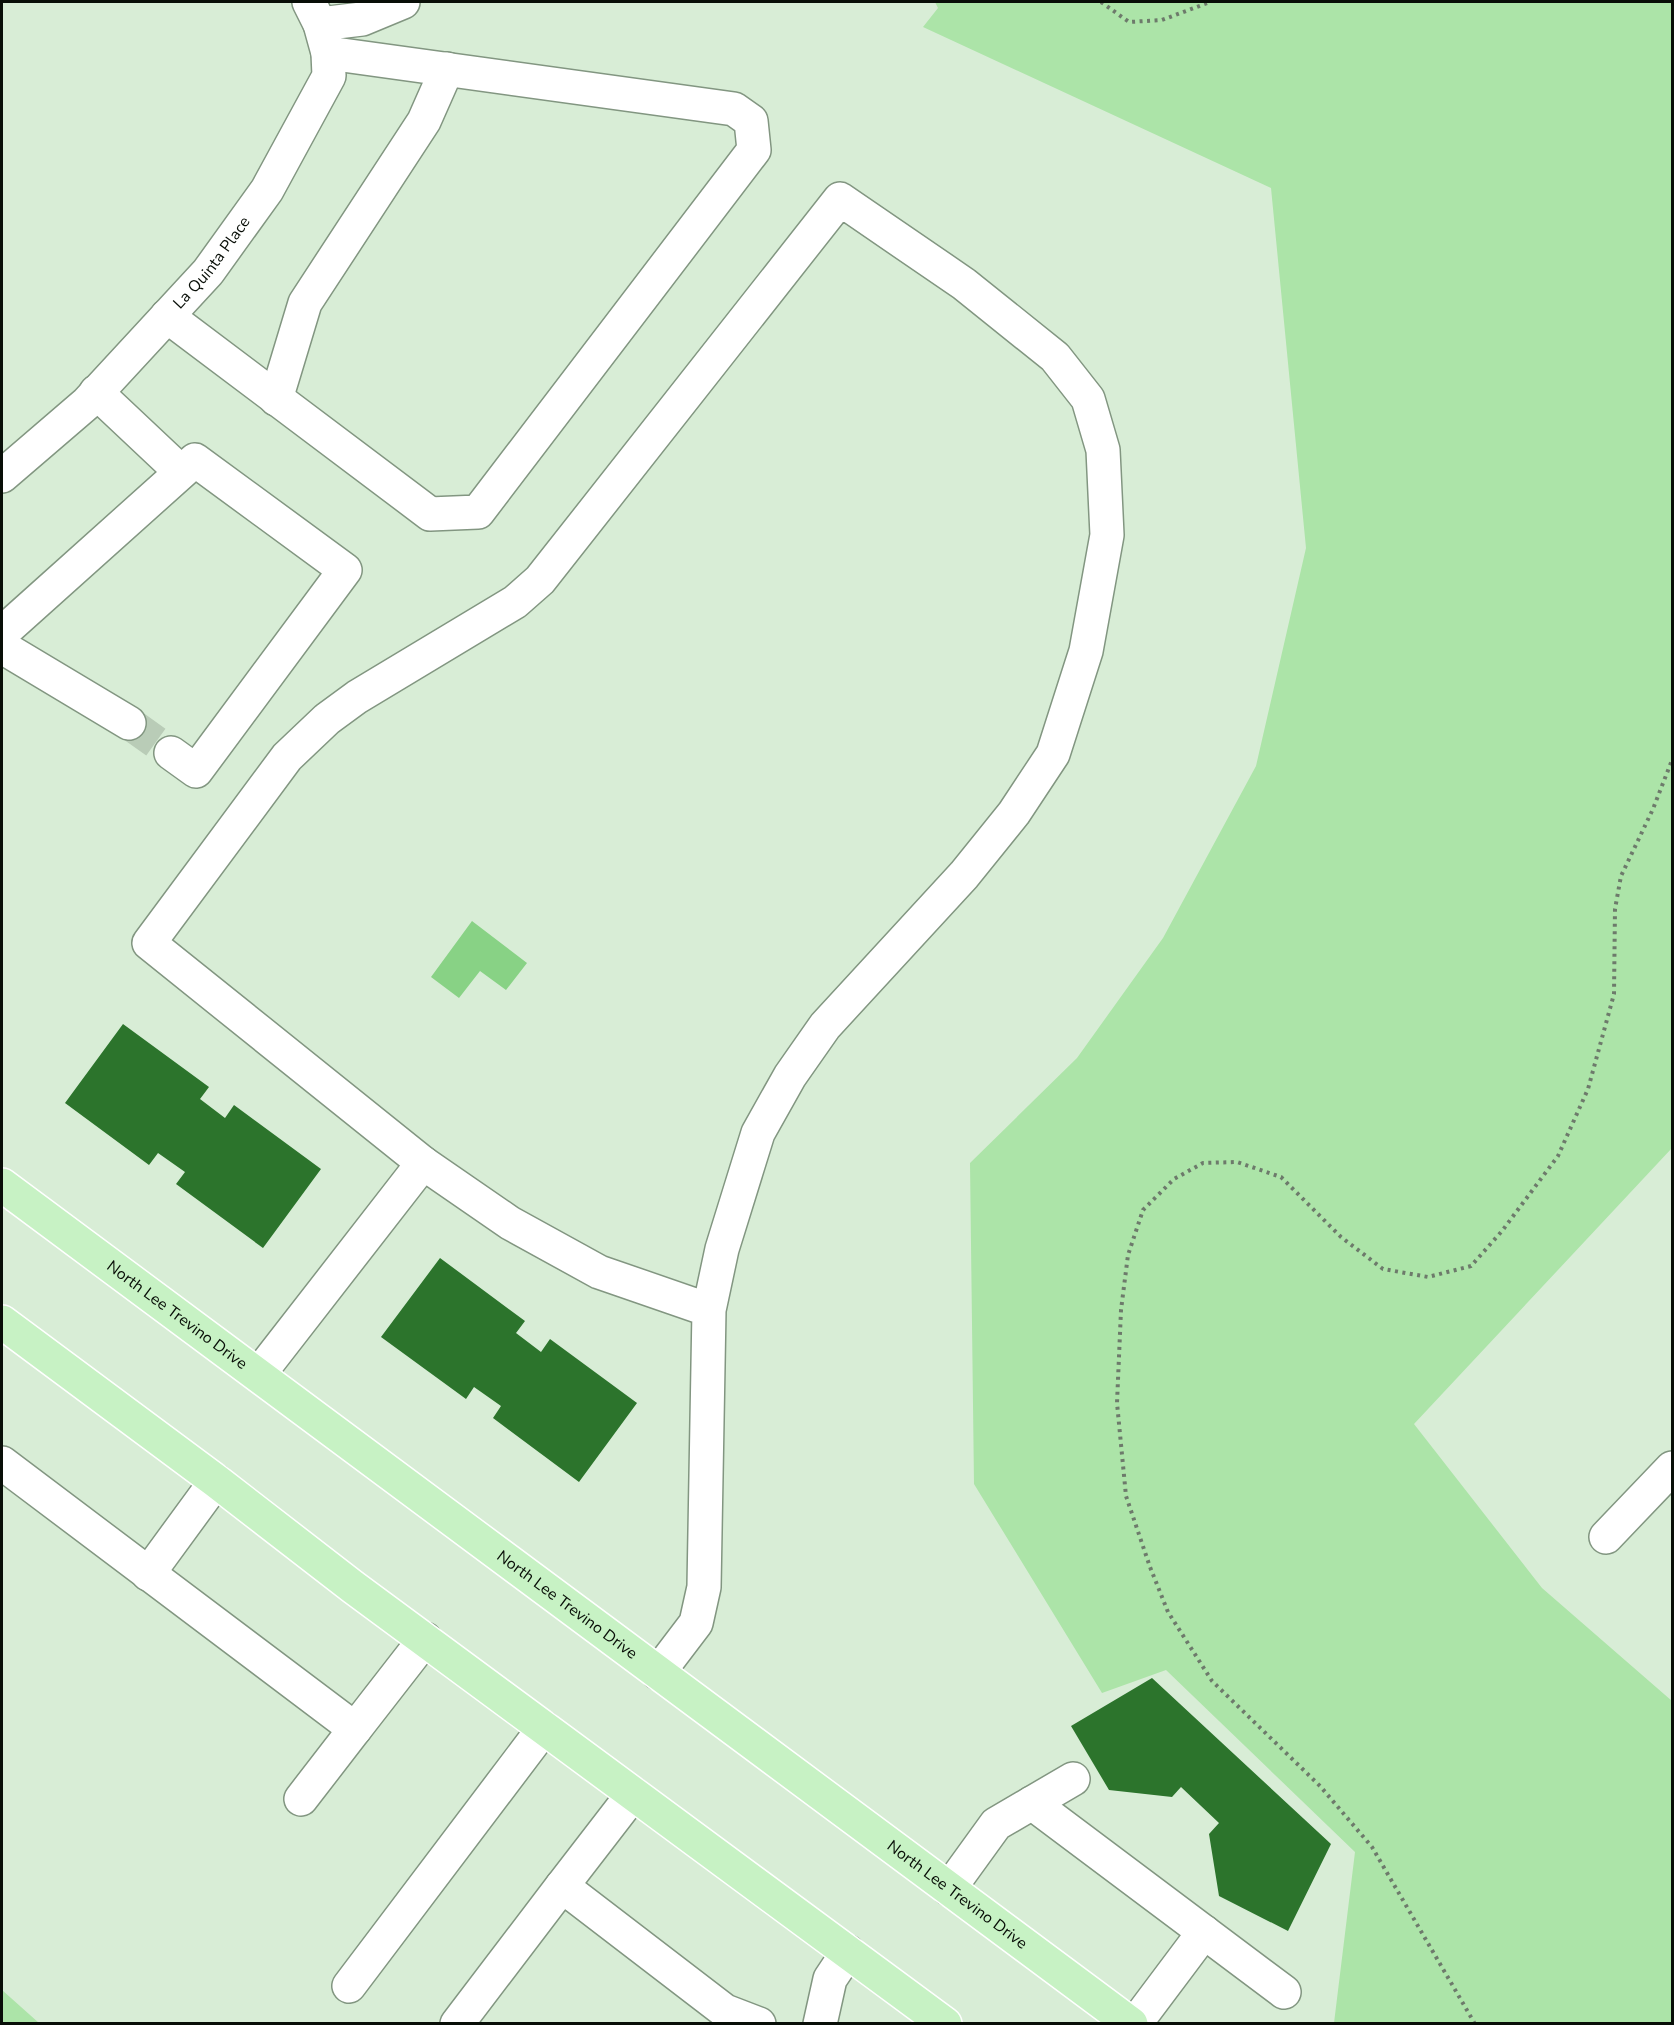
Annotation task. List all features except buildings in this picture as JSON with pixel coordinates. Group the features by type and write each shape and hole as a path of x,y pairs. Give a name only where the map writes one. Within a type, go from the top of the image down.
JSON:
{"main road":[{"name":"North Lee Trevino Drive","path":"2,1185 1133,2024"},
{"path":"2,1322 216,1481 353,1587 945,2024"}],"street":[{"path":"319,26 362,19 403,2"},
{"path":"167,316 430,513 478,512 754,150 751,121 734,109 447,69 319,26"},
{"name":"La Quinta Place","path":"2,476 87,403 208,272 267,190 329,76 319,26"},
{"path":"276,399 305,303 424,121 447,69"},
{"path":"658,1673 696,1623 704,1587 709,1310 722,1249 758,1133 790,1076 825,1026 964,875 1014,813 1053,754 1086,651 1107,535 1103,450 1088,399 1055,357 964,284 840,199 540,580 515,602 357,697 319,727 287,757 149,943 423,1163 510,1223 599,1272 709,1310"},
{"path":"96,392 181,472"},
{"path":"2,633 195,460 345,570 184,762"},
{"path":"2,647 129,723"},
{"path":"259,1374 423,1163"},
{"path":"2,1463 355,1729"},
{"path":"1606,1537 1672,1468"},
{"path":"148,1574 216,1481"},
{"path":"301,1799 425,1639"},
{"path":"349,1986 544,1728"},
{"path":"949,1889 996,1824 1073,1779"},
{"path":"457,2024 633,1794"},
{"path":"1032,1803 1284,1992"},
{"path":"562,1886 725,2011 759,2024"},
{"path":"1133,2024 1204,1932"},
{"path":"820,2024 830,1979 848,1952"}],"path":[{"path":"1101,2 1130,22 1162,20 1210,2"},
{"path":"1475,2024 1372,1847 1320,1786 1212,1680 1168,1612 1149,1567 1126,1496 1117,1403 1121,1310 1128,1255 1143,1210 1174,1179 1203,1163 1238,1162 1281,1177 1341,1237 1383,1269 1428,1277 1471,1266 1502,1231 1558,1156 1588,1089 1614,994 1615,909 1621,876 1653,809 1672,760"}],"shaded area":[{"path":"935,2 1672,2 1672,1148 1414,1424 1542,1588 1672,1701 1672,2023 1334,2023 1355,1852 1166,1670 1102,1693 974,1484 970,1163 1077,1058 1163,938 1256,766 1306,548 1271,188 923,27 938,8"},
{"path":"472,921 527,963 506,990 480,971 459,998 431,977"},
{"path":"2,1990 39,2023 2,2023"}],"tunnel":[{"path":"129,723 171,753"}]}
